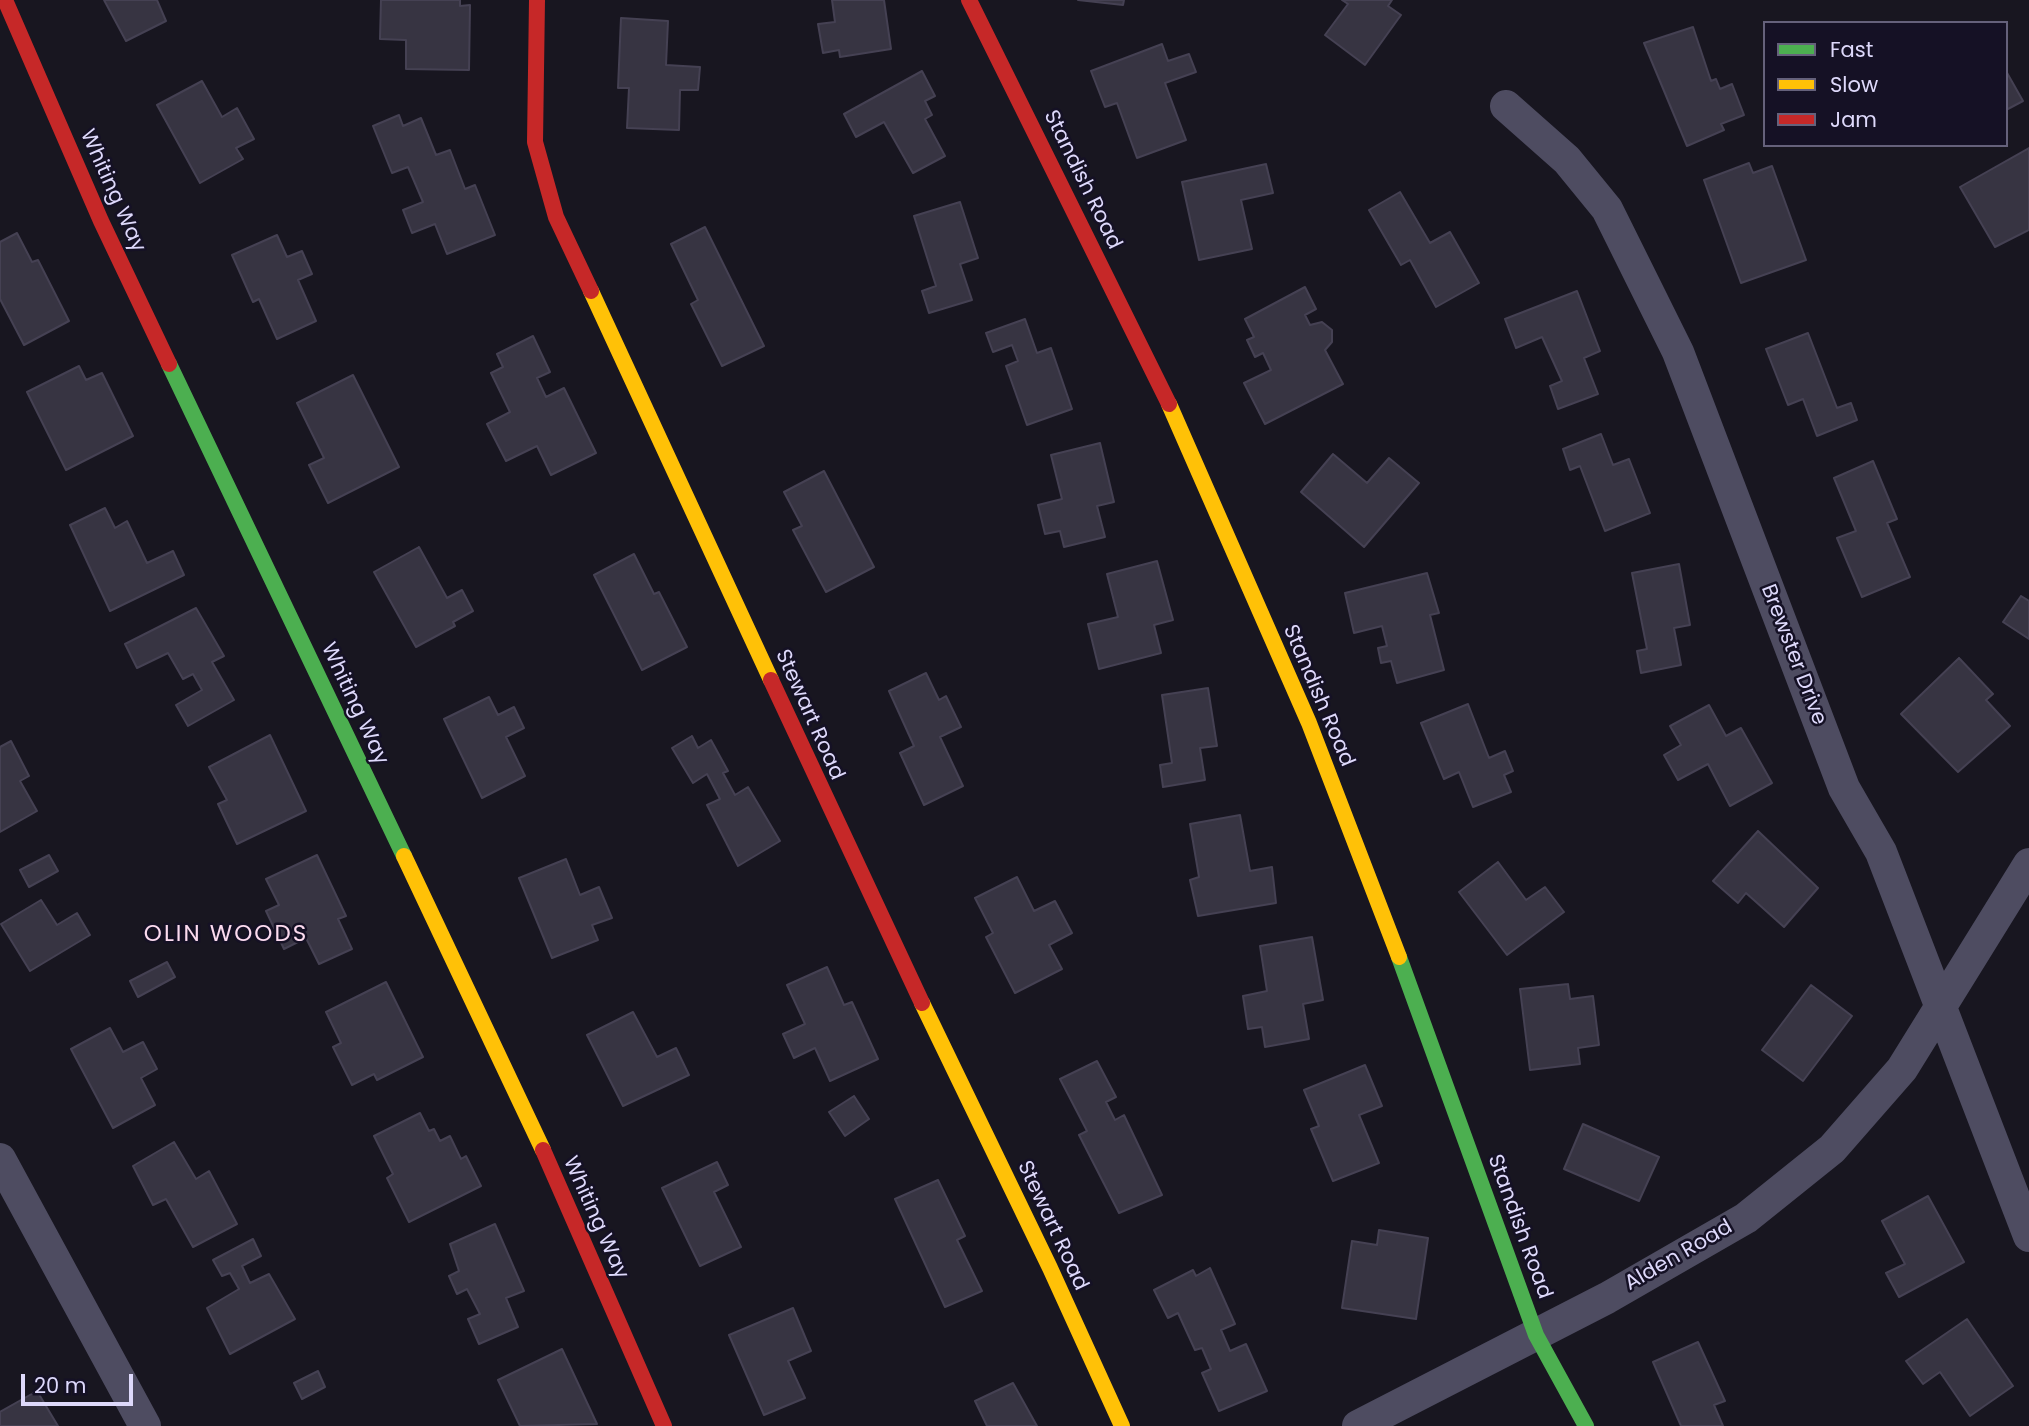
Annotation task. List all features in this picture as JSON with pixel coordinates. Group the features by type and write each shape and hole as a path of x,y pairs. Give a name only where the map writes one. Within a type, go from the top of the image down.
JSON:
{"street":[{"name":"Whiting Way","path":"5,0 101,220 533,1128 664,1426"},
{"name":"Stewart Road","path":"537,0 535,142 556,217 684,488 835,823 1050,1268 1122,1426"},
{"name":"Standish Road","path":"969,0 1164,392 1309,723 1406,976 1536,1335 1586,1426"},
{"name":"Brewster Drive","path":"1506,106 1567,160 1607,209 1678,352 1844,788 1881,852 2029,1236"},
{"name":"Alden Road","path":"1358,1426 1536,1335 1746,1218 1832,1149 1902,1069 2029,864"},
{"path":"0,1159 145,1426"}],"building":[{"path":"104,0 157,0 166,21 126,41"},
{"path":"381,0 460,0 460,6 470,5 469,70 406,69 406,40 380,39"},
{"path":"832,0 884,0 891,49 840,57 839,50 823,53 818,24 835,22"},
{"path":"1078,0 1124,0 1123,5"},
{"path":"1342,0 1392,0 1388,6 1401,15 1365,65 1325,35 1348,4"},
{"path":"621,18 668,21 666,65 700,67 698,90 680,90 679,130 627,128 629,88 618,88"},
{"path":"1693,27 1711,81 1716,79 1720,89 1732,84 1744,115 1721,124 1724,130 1687,146 1644,43"},
{"path":"1162,44 1168,61 1189,54 1196,72 1165,83 1186,140 1137,158 1117,103 1105,107 1091,71"},
{"path":"922,71 935,96 925,101 932,115 925,119 945,156 913,173 884,122 856,137 844,114"},
{"path":"2008,75 2023,101 2008,109"},
{"path":"202,81 222,117 237,108 254,139 236,148 243,159 200,183 157,105"},
{"path":"399,115 403,126 421,118 436,155 450,150 465,189 475,185 495,235 447,254 435,224 412,233 403,210 423,202 408,167 392,173 373,126"},
{"path":"2029,148 2029,230 1995,247 1960,187"},
{"path":"1749,163 1753,173 1772,166 1806,260 1741,283 1704,180"},
{"path":"1266,164 1273,193 1241,200 1252,249 1199,260 1182,182"},
{"path":"1400,192 1430,243 1450,232 1479,283 1436,307 1410,260 1401,265 1369,210"},
{"path":"960,202 978,258 960,264 972,300 929,313 922,291 936,286 914,216"},
{"path":"705,227 764,346 722,366 691,304 698,300 671,244"},
{"path":"17,233 32,262 38,260 69,321 24,345 0,299 0,242"},
{"path":"277,235 287,257 302,251 312,274 298,280 316,321 277,339 259,299 253,302 232,255"},
{"path":"1305,287 1316,309 1305,315 1310,325 1322,322 1332,330 1332,342 1325,350 1343,384 1265,424 1244,383 1271,370 1263,353 1255,357 1247,340 1254,337 1245,319"},
{"path":"1577,291 1600,351 1584,358 1598,394 1558,409 1550,386 1562,381 1542,337 1516,348 1505,319"},
{"path":"1025,319 1037,353 1051,348 1072,409 1027,425 1006,366 1018,361 1012,345 993,352 986,333"},
{"path":"1808,333 1837,408 1851,403 1857,420 1817,436 1803,399 1788,405 1766,349"},
{"path":"533,336 550,372 537,378 546,397 564,388 596,453 551,475 537,446 506,461 487,424 510,412 491,373 503,367 497,354"},
{"path":"79,366 86,380 102,373 133,436 66,470 27,392"},
{"path":"353,375 399,467 328,503 309,465 324,458 297,403"},
{"path":"1601,434 1613,465 1629,459 1650,513 1605,531 1580,466 1570,470 1563,449"},
{"path":"1100,443 1114,502 1097,506 1105,537 1064,547 1060,531 1045,534 1038,505 1062,499 1051,455"},
{"path":"1333,454 1367,483 1389,458 1419,483 1364,547 1301,492"},
{"path":"1873,461 1897,519 1887,523 1910,577 1862,597 1837,538 1856,531 1834,478"},
{"path":"824,471 874,567 826,592 793,530 802,526 784,492"},
{"path":"105,508 115,528 127,521 147,563 173,551 184,575 110,611 70,525"},
{"path":"419,547 447,598 462,590 473,611 453,622 455,626 416,647 374,572"},
{"path":"634,554 654,594 659,592 687,647 642,670 594,575"},
{"path":"1157,561 1173,620 1154,625 1161,653 1099,669 1088,624 1118,617 1107,574"},
{"path":"1679,564 1690,625 1674,628 1681,665 1641,673 1637,651 1647,649 1632,573"},
{"path":"1427,573 1439,613 1430,615 1444,670 1397,683 1391,661 1381,663 1378,648 1387,646 1382,626 1354,633 1345,593"},
{"path":"2021,596 2029,601 2029,639 2003,622"},
{"path":"196,608 224,656 212,662 234,700 188,726 176,705 202,690 193,674 183,679 168,653 137,668 125,644"},
{"path":"1959,658 1993,694 1986,700 2010,726 1958,772 1901,714"},
{"path":"926,673 939,700 946,696 961,727 940,737 963,786 924,805 900,753 914,746 889,691"},
{"path":"1208,688 1217,746 1200,748 1205,780 1163,787 1160,765 1172,763 1162,695"},
{"path":"489,697 498,715 514,707 524,728 506,737 525,776 482,798 444,719"},
{"path":"1468,704 1489,758 1505,751 1513,771 1504,775 1511,792 1473,807 1459,772 1444,779 1421,723"},
{"path":"1709,705 1726,736 1741,728 1772,783 1730,806 1708,764 1678,780 1664,755 1681,745 1670,726"},
{"path":"270,735 306,811 237,844 218,804 227,800 209,767"},
{"path":"692,736 698,748 711,740 728,771 723,773 735,795 748,787 780,841 738,866 707,805 720,799 707,774 693,783 672,748"},
{"path":"11,741 29,776 20,781 37,811 0,832 0,747"},
{"path":"1240,815 1250,871 1272,867 1276,903 1198,916 1190,880 1199,877 1190,824"},
{"path":"1758,831 1818,888 1784,927 1746,893 1738,903 1713,881"},
{"path":"49,855 58,871 29,887 20,870"},
{"path":"317,855 346,916 338,919 352,949 319,964 306,938 284,949 266,911 279,905 266,879"},
{"path":"566,859 580,895 599,887 612,918 592,925 598,940 552,958 519,878"},
{"path":"1498,862 1526,900 1545,887 1564,912 1507,955 1459,892"},
{"path":"1017,877 1034,911 1055,901 1072,933 1049,945 1062,969 1015,993 986,937 993,933 975,898"},
{"path":"41,900 57,925 77,913 90,935 30,971 1,924"},
{"path":"1312,937 1323,1000 1303,1004 1309,1039 1265,1047 1262,1027 1248,1029 1243,996 1267,991 1260,946"},
{"path":"167,962 175,977 138,997 130,981"},
{"path":"827,967 844,1005 852,1002 878,1059 830,1081 815,1048 794,1058 783,1034 805,1024 787,985"},
{"path":"386,982 423,1057 377,1080 374,1074 352,1085 333,1047 341,1043 326,1012"},
{"path":"1568,984 1570,999 1593,996 1599,1045 1578,1048 1580,1064 1530,1070 1520,989"},
{"path":"1811,985 1852,1016 1803,1081 1762,1050"},
{"path":"633,1012 657,1057 676,1048 689,1075 623,1106 587,1035"},
{"path":"110,1028 123,1052 143,1042 157,1069 141,1078 155,1105 113,1128 71,1049"},
{"path":"1097,1061 1116,1097 1106,1102 1115,1120 1124,1115 1162,1195 1119,1213 1079,1135 1087,1131 1060,1079"},
{"path":"1365,1065 1382,1106 1359,1115 1379,1163 1333,1181 1311,1129 1319,1126 1304,1090"},
{"path":"854,1096 869,1119 845,1136 829,1112"},
{"path":"420,1113 429,1131 434,1129 440,1141 450,1136 461,1159 466,1156 481,1186 409,1222 387,1178 393,1174 374,1136"},
{"path":"1583,1124 1659,1157 1639,1201 1564,1169"},
{"path":"174,1142 196,1179 209,1171 237,1224 193,1247 166,1199 153,1205 133,1166"},
{"path":"717,1162 728,1185 714,1192 741,1247 700,1266 662,1188"},
{"path":"938,1180 965,1236 957,1240 982,1291 945,1307 895,1199"},
{"path":"1928,1196 1964,1262 1899,1297 1886,1273 1905,1264 1882,1221"},
{"path":"495,1224 524,1291 506,1298 518,1327 479,1344 468,1319 480,1314 467,1289 457,1294 449,1276 459,1271 450,1244"},
{"path":"1379,1230 1428,1238 1416,1319 1342,1308 1352,1241 1377,1245"},
{"path":"253,1239 261,1256 242,1266 250,1283 269,1274 295,1319 230,1354 207,1308 239,1289 230,1273 222,1276 213,1260"},
{"path":"1210,1268 1235,1324 1221,1330 1230,1351 1246,1344 1267,1391 1219,1411 1202,1373 1211,1369 1202,1348 1195,1350 1178,1313 1168,1318 1154,1290 1193,1270 1196,1276"},
{"path":"793,1308 811,1351 788,1361 805,1398 764,1415 729,1335"},
{"path":"1967,1319 2013,1386 1970,1416 1940,1372 1923,1384 1906,1361"},
{"path":"1698,1342 1725,1401 1714,1405 1723,1426 1681,1426 1653,1362"},
{"path":"562,1349 597,1424 520,1426 498,1380"},
{"path":"318,1371 325,1387 302,1399 294,1383"},
{"path":"1013,1383 1037,1426 987,1426 975,1401"},
{"path":"37,1391 58,1426 0,1426 0,1412"}],"traffic: fast":[{"path":"169,364 404,856"},
{"path":"1399,957 1536,1335 1586,1426"}],"traffic: slow":[{"path":"591,291 771,680"},
{"path":"1169,404 1309,723 1399,957"},
{"path":"404,856 543,1150"},
{"path":"922,1003 1050,1268 1122,1426"}],"traffic: jam":[{"path":"5,0 101,221 169,364"},
{"path":"537,0 535,142 556,217 591,291"},
{"path":"969,0 1169,404"},
{"path":"771,680 922,1003"},
{"path":"543,1150 664,1426"}],"district":[{"name":"OLIN WOODS","path":"226,935"}]}
